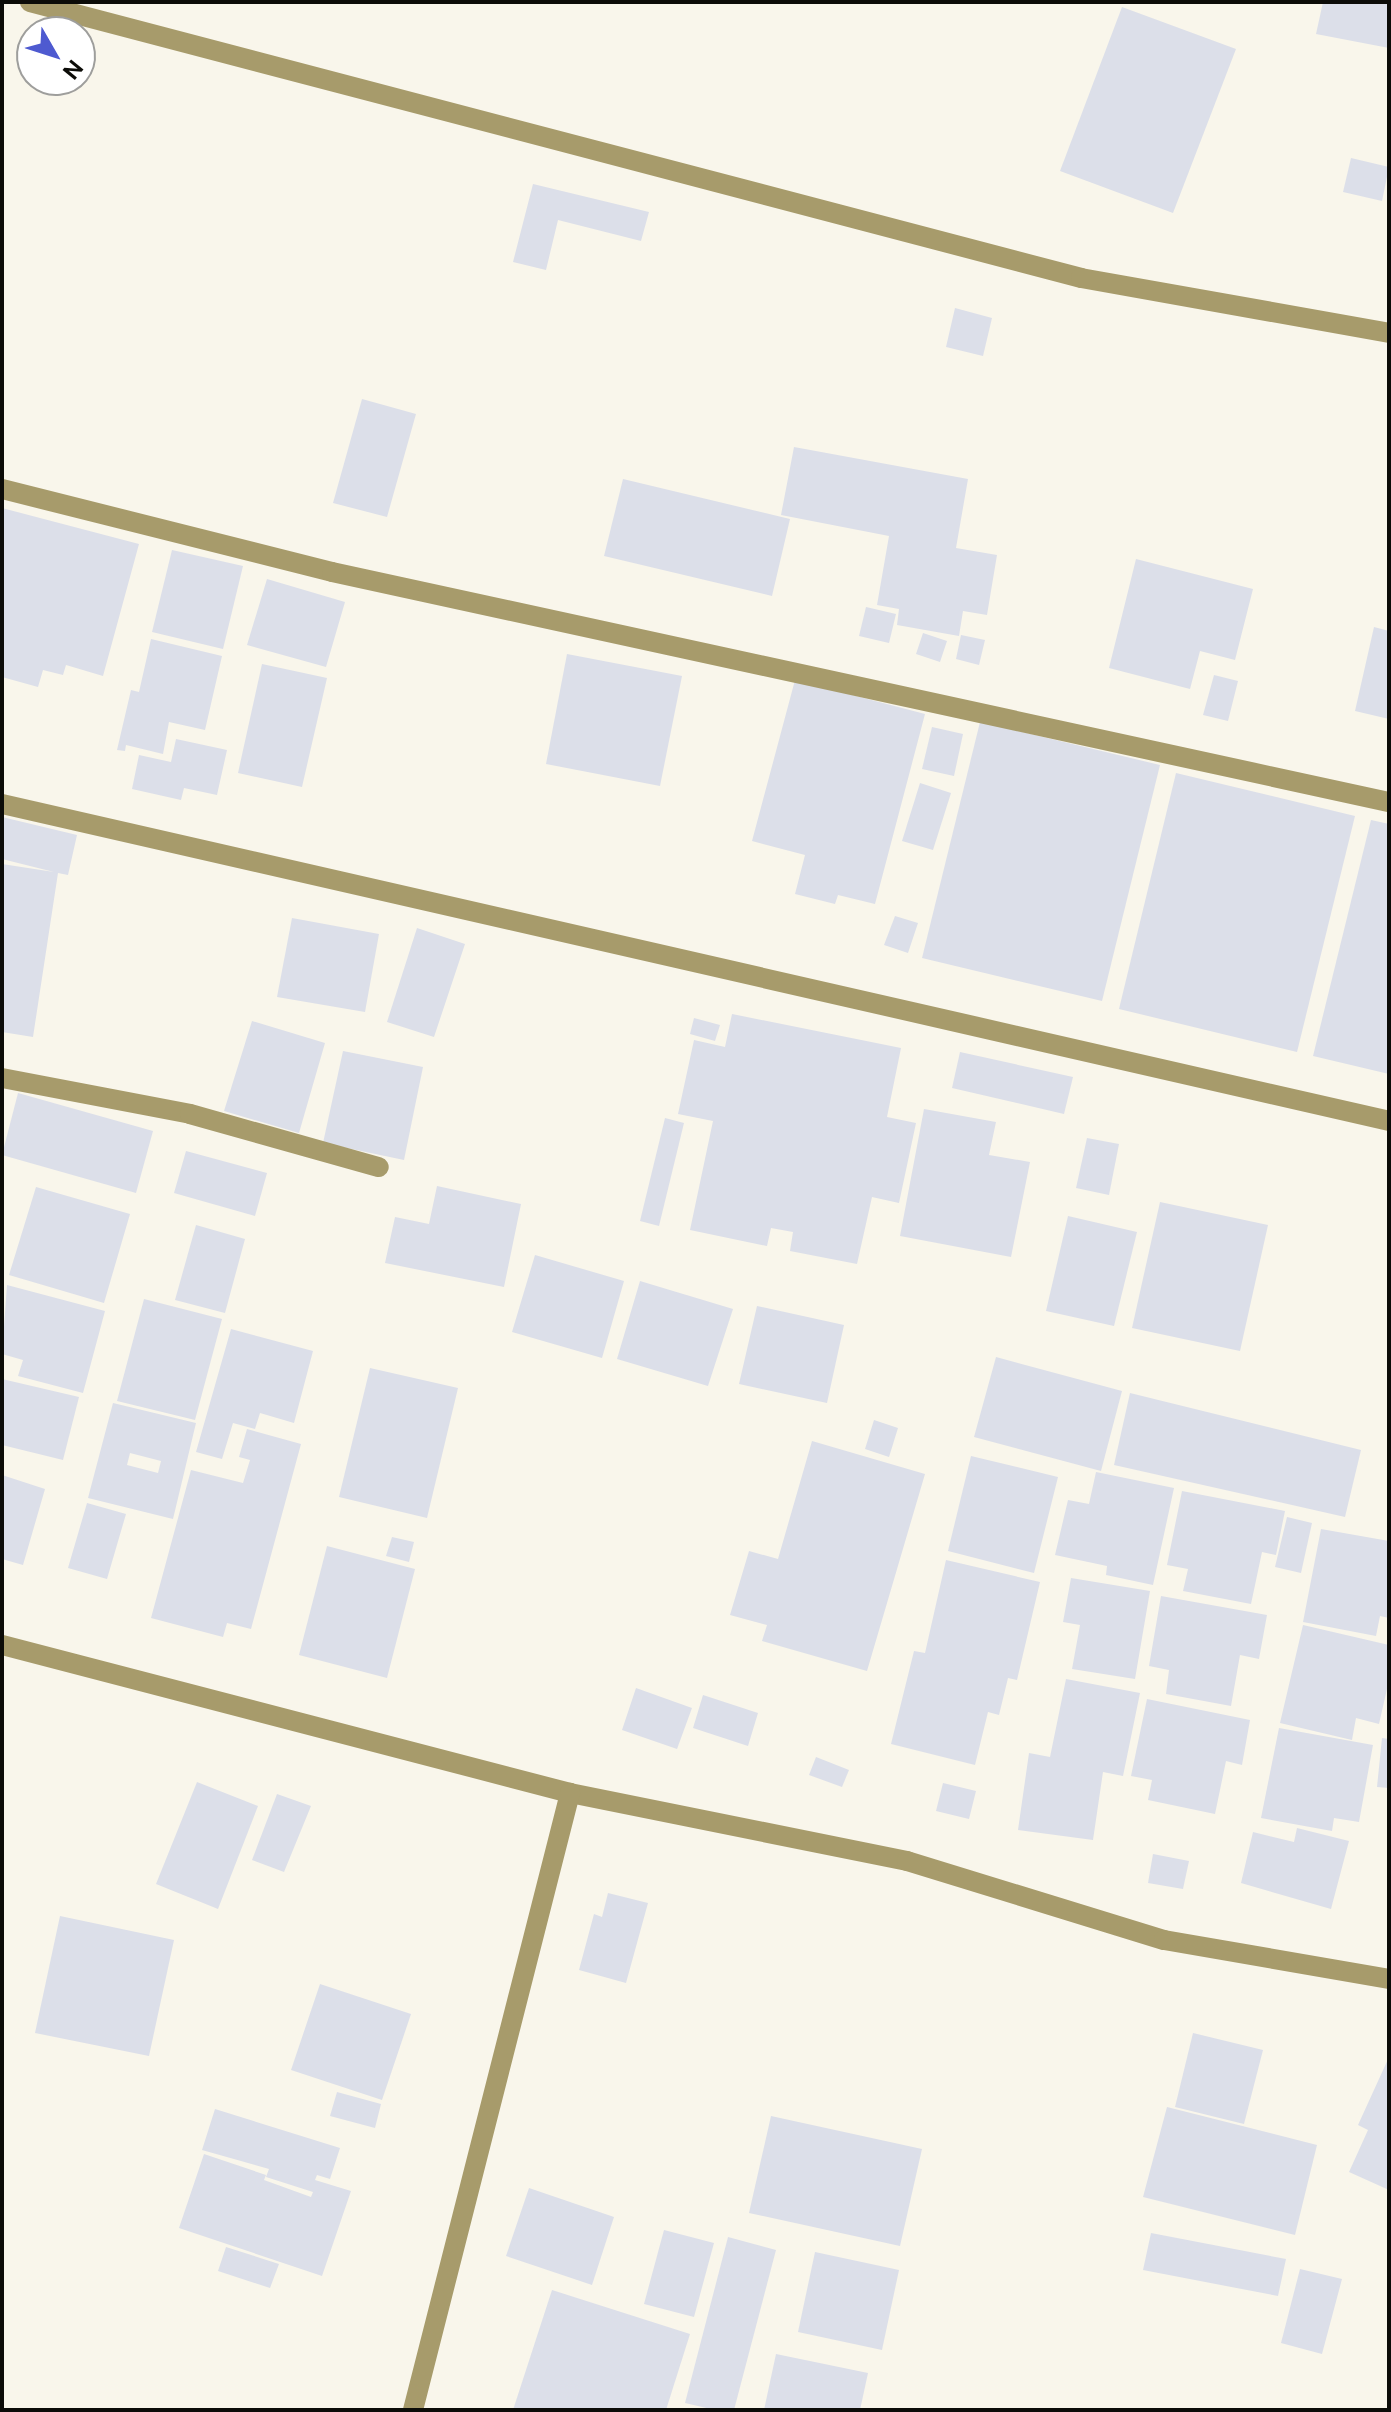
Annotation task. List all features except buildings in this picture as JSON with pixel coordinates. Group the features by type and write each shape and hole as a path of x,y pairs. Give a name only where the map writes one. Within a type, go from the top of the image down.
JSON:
{"street":[{"path":"30,2 1081,278 1389,333"},
{"path":"2,489 332,572 1389,802"},
{"path":"2,804 1389,1121"},
{"path":"2,1078 190,1114 379,1167"},
{"path":"2,1645 570,1793 907,1861 1164,1940 1389,1979"},
{"path":"413,2410 570,1793"}]}
